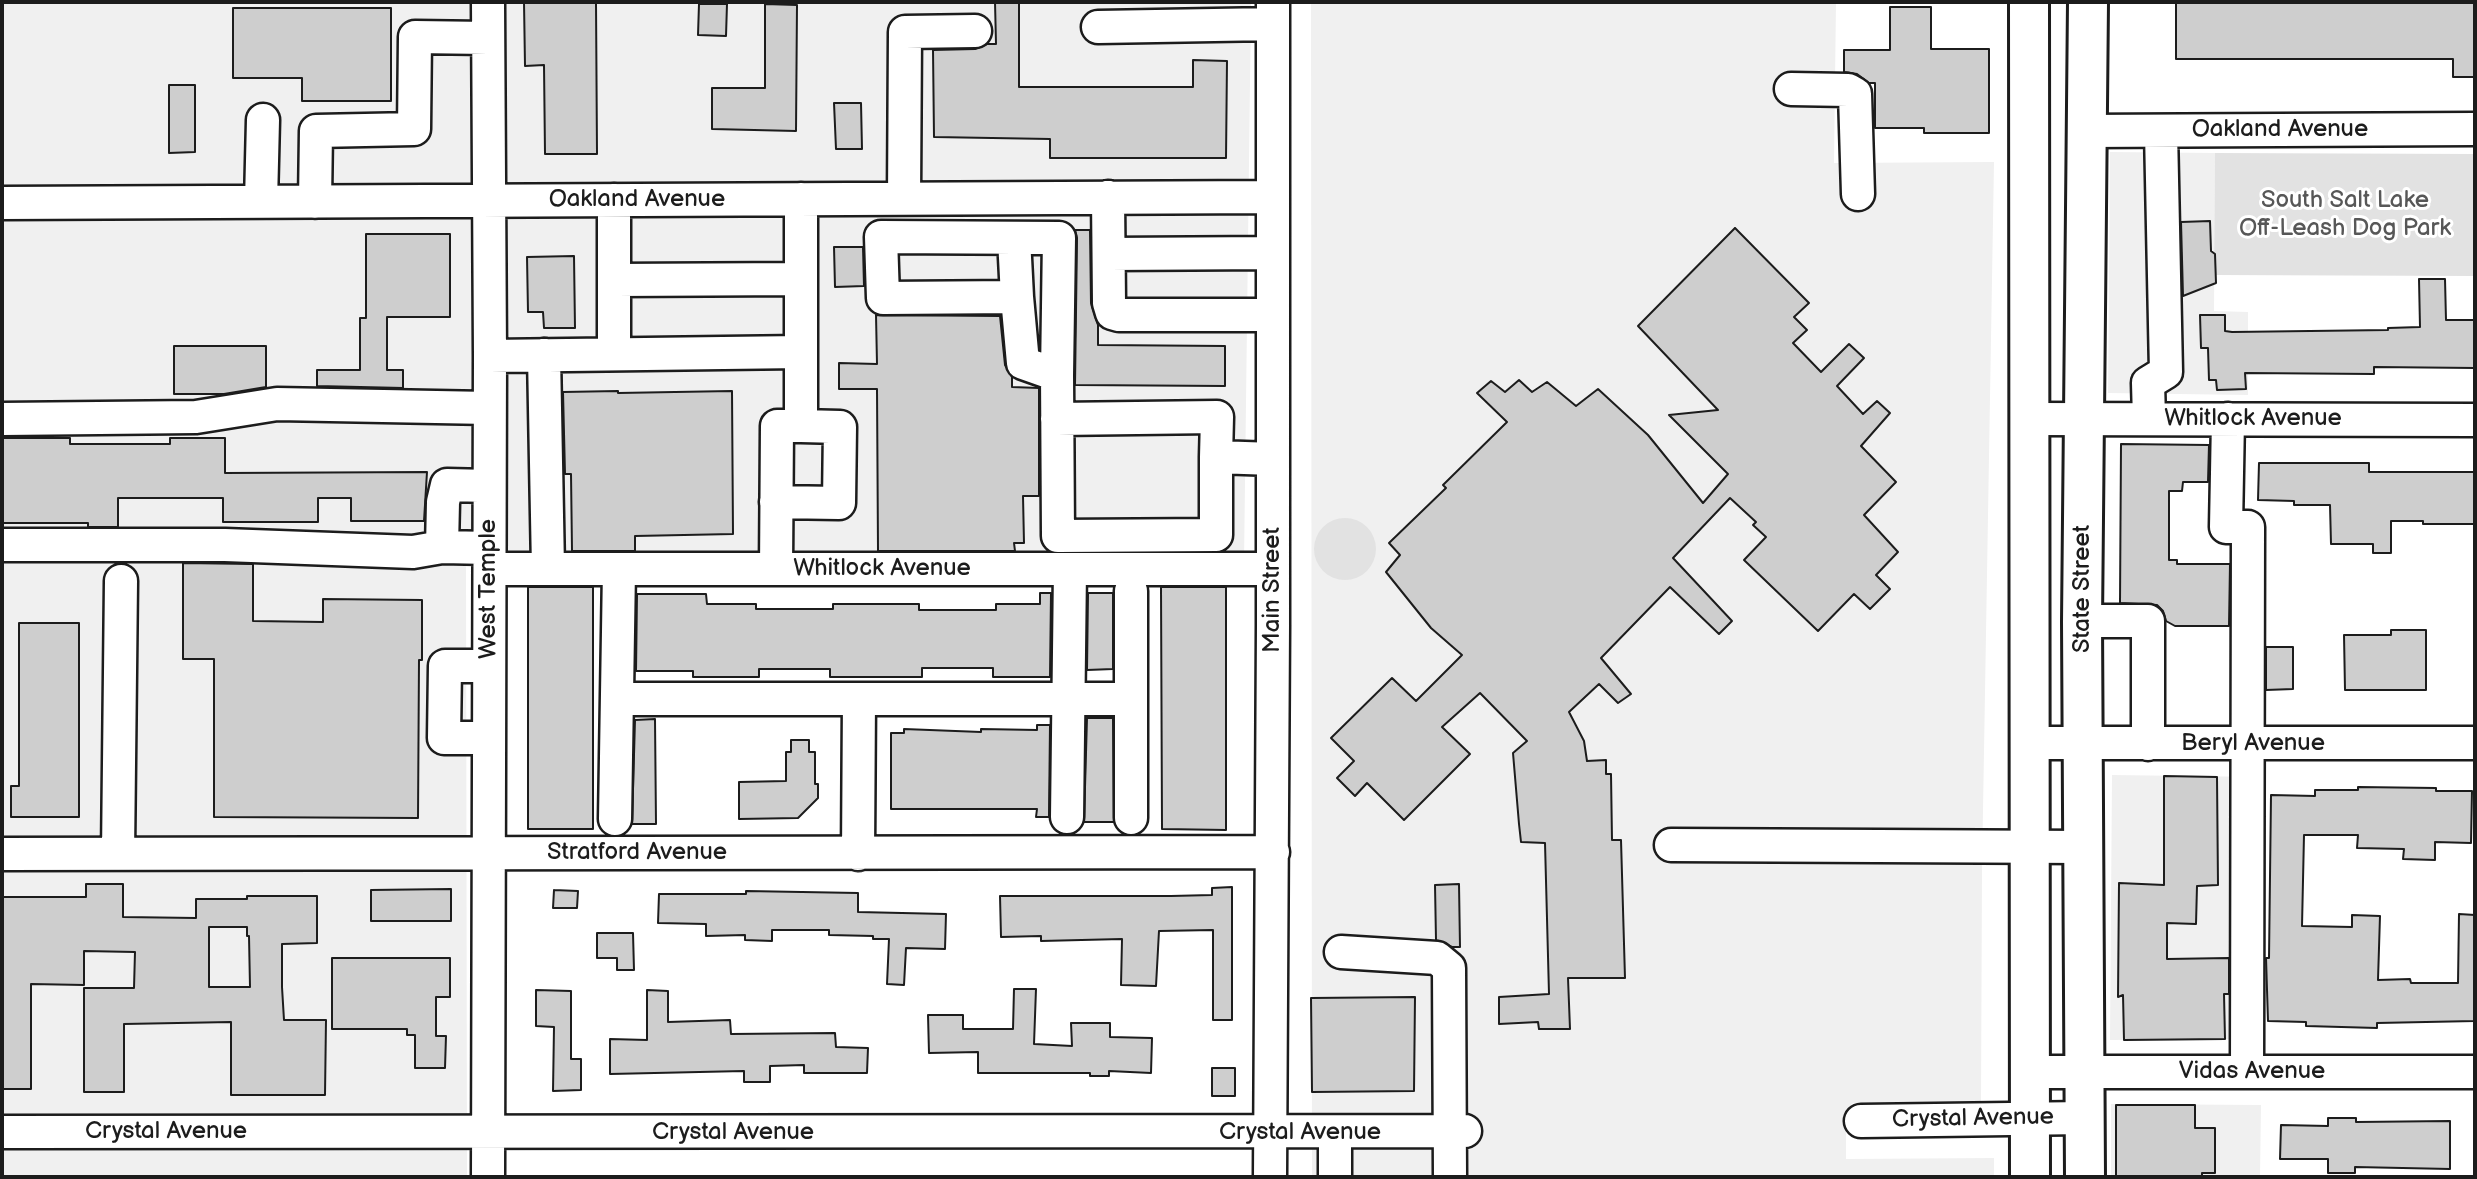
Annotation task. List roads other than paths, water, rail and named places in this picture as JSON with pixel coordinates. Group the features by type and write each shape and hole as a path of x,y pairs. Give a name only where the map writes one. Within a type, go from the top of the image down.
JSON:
{"main road":[{"path":"2029,2 2030,1177"},
{"name":"State Street","path":"2085,1177 2082,621 2088,2"}],"street":[{"name":"West Temple","path":"488,2 488,1177"},
{"path":"1098,27 1273,13"},
{"name":"Main Street","path":"1270,1177 1273,852 1273,13"},
{"path":"904,198 905,32 975,31"},
{"path":"315,202 316,131 414,129 415,37 488,38"},
{"path":"1791,89 1848,90 1855,94 1858,194"},
{"path":"261,202 263,120"},
{"name":"Oakland Avenue","path":"2085,131 2475,129"},
{"path":"2148,419 2148,383 2166,372 2161,131"},
{"path":"1108,197 1109,303 1112,313 1273,315"},
{"name":"Oakland Avenue","path":"2,203 1273,197"},
{"path":"801,199 801,426"},
{"path":"614,200 614,354"},
{"path":"1017,297 883,298 881,237 1059,238 1057,375 1057,419 1058,536 1216,535 1217,417 1057,419"},
{"path":"1014,238 1023,363 1057,375"},
{"path":"1109,254 1273,253"},
{"path":"615,280 802,279"},
{"path":"490,356 801,352"},
{"path":"544,355 548,569"},
{"path":"2,419 196,416 277,404 489,408"},
{"name":"Whitlock Avenue","path":"2031,419 2475,420"},
{"path":"2228,419 2226,527 2248,527 2247,1072"},
{"path":"776,502 839,503 840,427 777,426 776,502 776,569"},
{"path":"1216,457 1273,459"},
{"path":"442,547 443,502 447,485 489,486"},
{"name":"Whitlock Avenue","path":"2,545 225,545 413,552 442,547 489,559 548,569 1273,569"},
{"path":"615,819 619,569"},
{"path":"1067,817 1070,569"},
{"path":"118,854 121,581"},
{"path":"1131,592 1131,818"},
{"path":"2082,621 2148,621 2148,744"},
{"path":"489,666 445,666 444,738 489,738"},
{"path":"617,699 1131,699"},
{"path":"858,854 859,699"},
{"name":"Beryl Avenue","path":"2031,743 2475,743"},
{"path":"1671,845 2084,848"},
{"name":"Stratford Avenue","path":"2,854 1273,852"},
{"path":"1341,952 1437,958 1448,968 1457,1131 1450,1177"},
{"name":"Vidas Avenue","path":"2029,1072 2475,1072"},
{"name":"Crystal Avenue","path":"1861,1121 2085,1118"},
{"name":"Crystal Avenue","path":"2,1132 1457,1131"},
{"path":"1335,1132 1335,1177"}],"park label":[{"name":"South Salt Lake Off-Leash Dog Park","path":"2345,215"}]}
